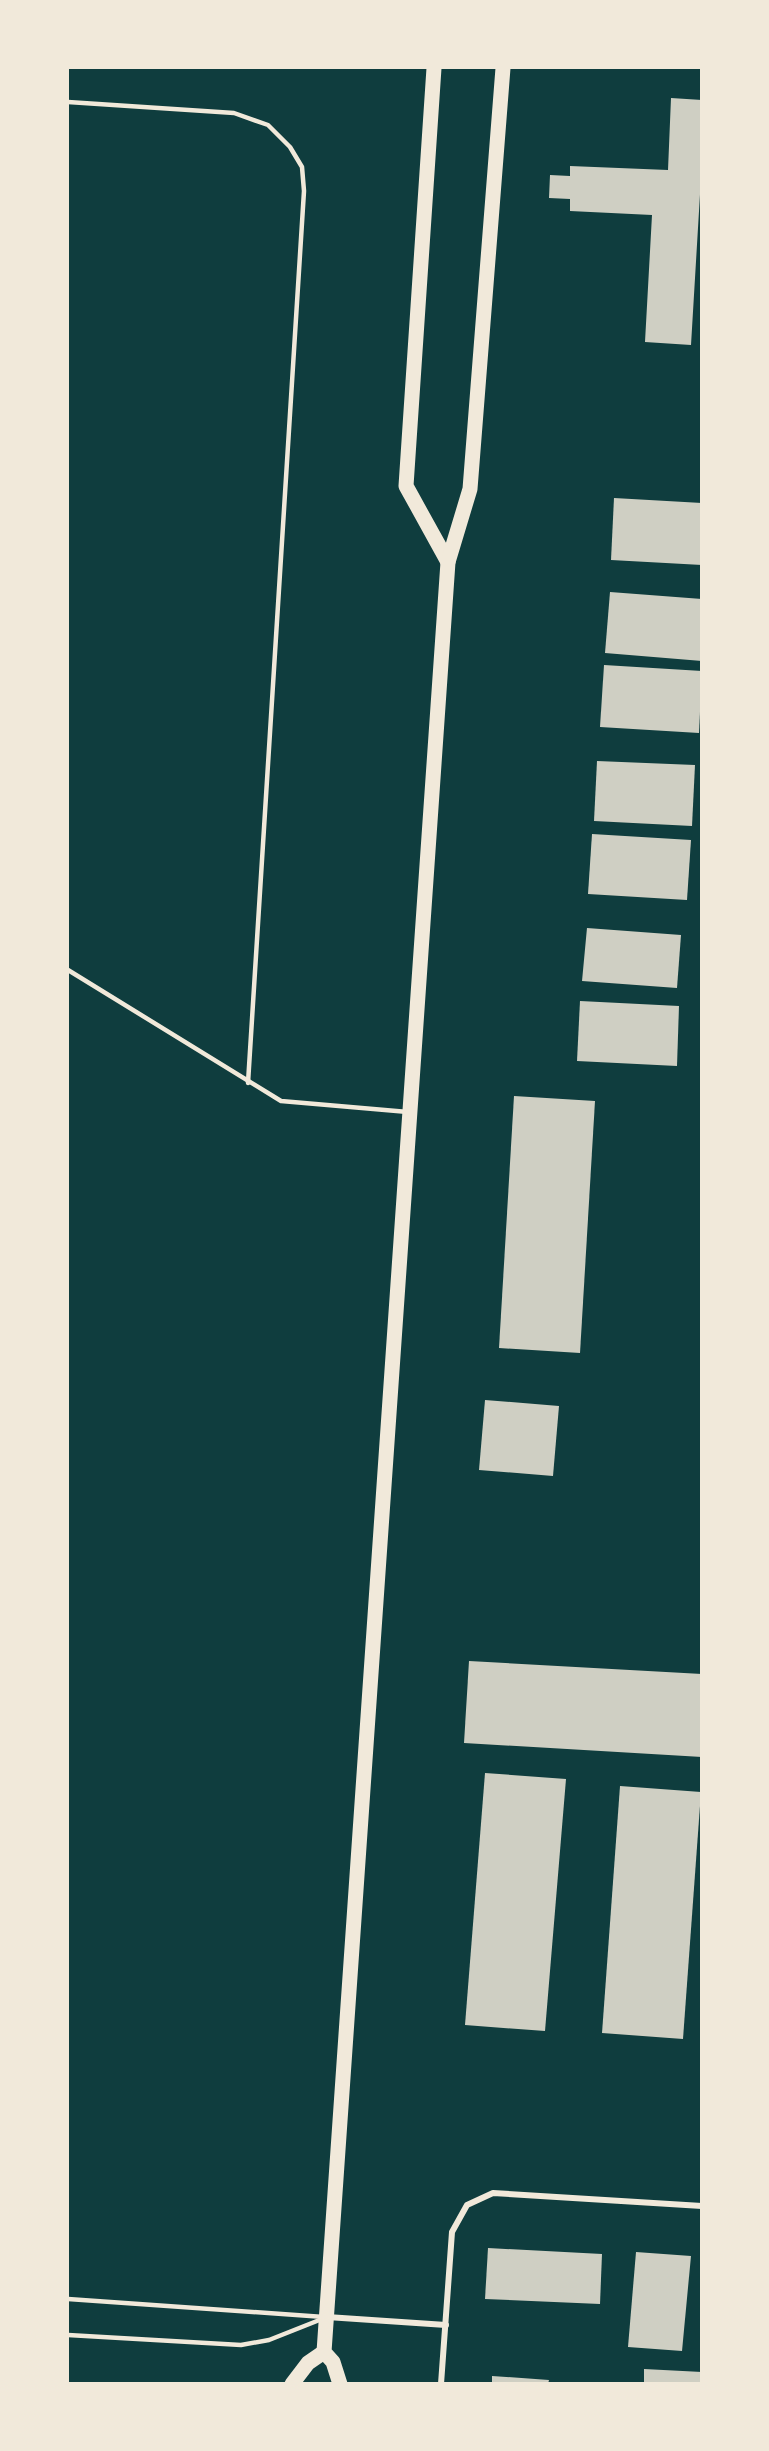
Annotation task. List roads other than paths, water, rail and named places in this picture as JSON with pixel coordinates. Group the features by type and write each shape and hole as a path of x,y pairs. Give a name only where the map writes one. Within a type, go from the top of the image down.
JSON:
{"main road":[{"path":"434,68 406,486 448,561"},
{"path":"340,2384 333,2362 324,2352 448,561 470,489 503,68"},
{"path":"292,2384 308,2363 324,2352"}],"street":[{"path":"441,2384 452,2232 467,2205 493,2193 702,2205"},
{"path":"327,2317 446,2325"}],"lane":[{"path":"68,102 234,113 268,125 290,147 302,167 304,191 248,1083"},
{"path":"68,970 280,1101 410,1112"},
{"path":"68,2299 327,2317"},
{"path":"68,2335 241,2344 279,2337 327,2317"}]}
